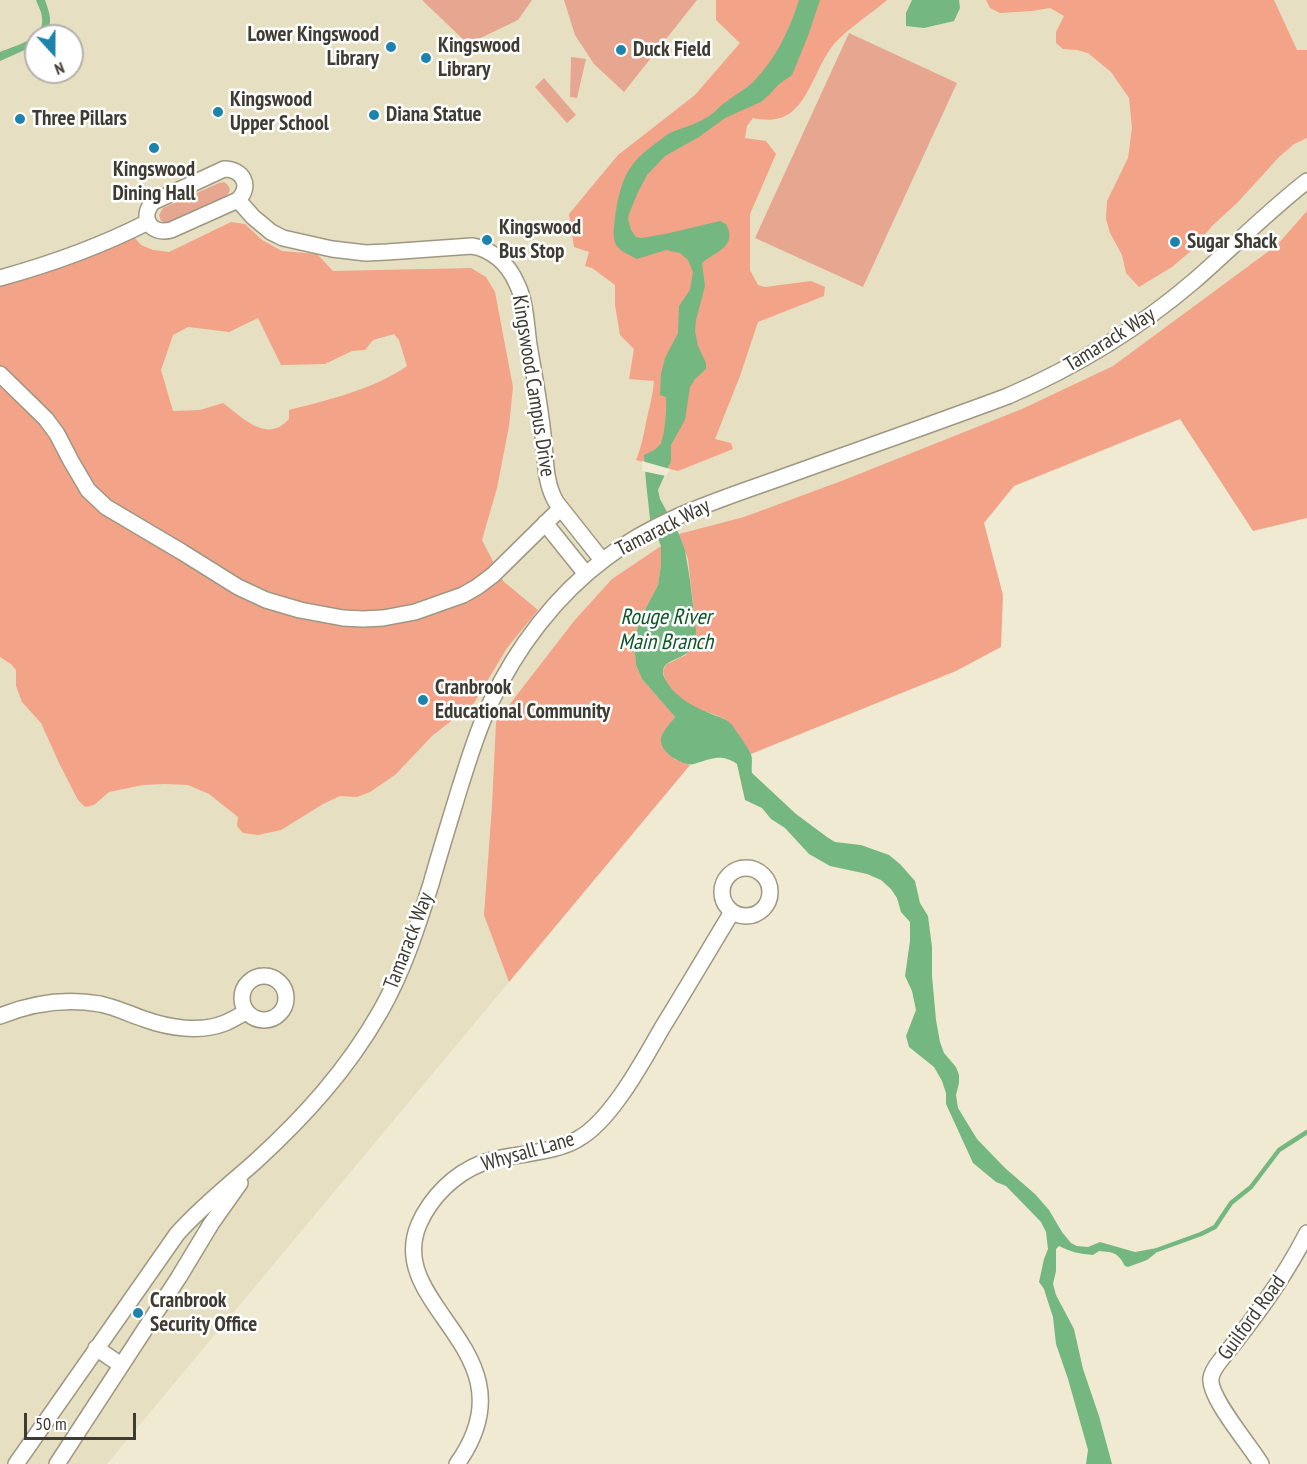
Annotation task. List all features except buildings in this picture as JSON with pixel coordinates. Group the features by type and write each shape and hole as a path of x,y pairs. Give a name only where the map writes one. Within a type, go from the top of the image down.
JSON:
{"street":[{"path":"224,169 237,172 243,179 245,189 238,200 165,232 156,230 148,222 147,213 153,202 224,169"},
{"name":"Tamarack Way","path":"16,1464 177,1234 195,1213 296,1123 350,1060 382,1009 407,955 469,759 489,706 511,664 534,631 586,574 602,560 637,537 694,510 998,400 1076,363 1122,335 1170,301 1307,181"},
{"name":"Kingswood Campus Drive","path":"238,200 259,224 271,232 283,238 320,247 366,253 472,246 485,249 503,263 513,275 522,297 542,430 547,480 561,508 602,560"},
{"path":"0,278 67,257 148,222"},
{"path":"0,374 46,419 88,490 106,507 238,587 255,596 289,607 332,616 363,619 394,616 426,609 463,595 486,581 561,508"},
{"path":"545,523 586,574"},
{"name":"Whysall Lane","path":"457,1464 476,1430 479,1411 478,1383 474,1366 466,1351 432,1301 417,1271 413,1244 419,1224 440,1192 467,1170 494,1159 568,1145 593,1128 618,1098 639,1067 732,912"},
{"path":"0,1016 38,1004 72,1002 99,1004 175,1027 201,1028 224,1023 246,1012"},
{"name":"Tamarack Way","path":"57,1464 211,1224 256,1161"},
{"name":"Guilford Road","path":"1261,1464 1255,1452 1219,1403 1210,1379 1220,1361 1270,1296 1307,1233"},
{"path":"161,1257 179,1277"},
{"path":"96,1348 121,1365"}],"shaded area":[{"name":"Cranbrook Educational Community","path":"0,0 1307,0 1307,303 929,465 1000,635 690,765 107,1464 0,1464"},
{"path":"422,0 532,0 518,20 468,44"},
{"name":"Duck Field","path":"564,0 697,0 624,92 594,64 575,35"},
{"path":"716,0 887,0 834,44 806,94 793,111 777,119 753,118 747,126 745,138 766,141 776,154 750,214 750,270 758,285 765,287 811,281 825,287 824,296 758,322 715,439 731,443 733,449 678,471 636,460 643,439 654,381 629,379 634,349 620,335 615,305 615,285 592,268 585,266 589,252 574,247 569,214 618,155 695,95 740,43 716,20"},
{"path":"986,0 1274,0 1297,50 1307,50 1307,138 1294,144 1279,157 1192,250 1172,267 1139,287 1126,273 1122,255 1110,233 1106,219 1107,201 1128,158 1132,128 1129,98 1111,72 1088,53 1063,49 1056,43 1056,32 1064,16 1050,8 1000,13 990,8"},
{"path":"849,33 957,83 863,287 755,238"},
{"path":"571,57 586,59 577,98 570,97"},
{"path":"544,78 576,115 567,123 535,87"},
{"path":"224,182 230,190 226,198 168,224 161,221 159,215 163,208"},
{"path":"1307,211 1307,518 1253,531 1180,419 1014,486 984,523 1003,595 1001,647 956,671 751,754 726,720 690,705 679,697 666,682 663,670 667,664 686,655 696,630 688,559 679,534 744,517 844,480 1022,409 1113,366 1277,245"},
{"path":"231,222 245,224 262,240 282,251 317,254 333,271 471,268 486,277 495,292 513,387 509,426 497,488 482,540 503,581 538,610 507,648 474,703 432,736 395,775 370,792 357,797 340,796 281,830 258,835 243,833 237,826 238,817 209,794 188,785 143,785 109,792 94,805 85,807 78,800 41,723 22,702 16,686 16,670 0,657 0,286 68,264 134,237 141,245 153,250 169,252","holes":["258,318 281,365 325,364 352,351 365,350 373,340 394,334 399,340 407,366 365,387 335,398 289,410 289,419 281,426 272,429 255,426 223,403 200,410 173,411 161,370 173,335 188,327 229,332"]},
{"path":"661,546 658,585 639,621 634,644 636,665 642,679 675,717 663,733 674,759 690,765 509,982 484,915 496,722 574,621 612,579"}],"water":[{"path":"36,0 45,0 50,24 42,24 42,16"},
{"name":"Rouge River Main Branch","path":"799,0 820,0 792,75 761,102 725,118 699,137 665,156 647,175 629,214 631,230 636,237 641,238 720,221 726,224 729,232 724,248 702,263 705,286 695,331 706,369 690,387 685,420 671,445 671,461 658,490 660,499 685,550 696,630 695,641 691,648 669,662 663,674 672,690 688,703 732,725 751,754 752,773 796,814 835,842 861,845 889,855 915,881 920,903 928,916 936,1020 940,1042 944,1053 956,1067 959,1075 956,1095 958,1108 977,1139 1035,1194 1049,1210 1071,1243 1088,1247 1100,1242 1135,1252 1157,1248 1156,1253 1147,1260 1128,1267 1112,1253 1099,1251 1093,1255 1059,1246 1056,1249 1056,1271 1053,1284 1056,1295 1074,1329 1083,1369 1112,1464 1086,1464 1088,1450 1056,1344 1053,1317 1044,1289 1039,1282 1048,1249 1046,1232 1041,1222 1006,1186 996,1182 973,1163 946,1104 946,1093 942,1081 934,1067 909,1047 906,1036 916,1010 912,991 905,976 910,922 901,912 897,898 881,880 867,874 830,866 809,854 762,808 745,800 737,764 718,758 689,764 667,753 661,738 675,717 642,679 636,665 634,644 639,621 658,585 661,565 661,546 650,519 644,455 661,443 666,397 660,395 661,374 665,358 678,333 679,306 690,290 693,272 688,260 680,253 666,250 637,259 618,248 614,233 619,195 625,177 643,153 668,134 707,117 755,80 782,43"},
{"path":"912,0 959,0 960,8 954,21 924,28 906,26 906,13"},
{"path":"24,42 24,50 0,61 0,52"}],"pier":[{"path":"642,461 670,469 666,476 642,471"}],"waterway":[{"path":"1157,1250 1215,1227 1231,1203 1251,1187 1279,1150 1307,1132"}],"place":[{"name":"Lower Kingswood Library","path":"391,47"},
{"name":"Duck Field","path":"621,50"},
{"name":"Kingswood Library","path":"426,58"},
{"name":"Kingswood Upper School","path":"218,112"},
{"name":"Diana Statue","path":"374,115"},
{"name":"Three Pillars","path":"20,119"},
{"name":"Kingswood Dining Hall","path":"154,148"},
{"name":"Kingswood Bus Stop","path":"487,240"},
{"name":"Sugar Shack","path":"1175,242"},
{"name":"Cranbrook Educational Community","path":"423,700"},
{"name":"Cranbrook Security Office","path":"138,1313"}]}
